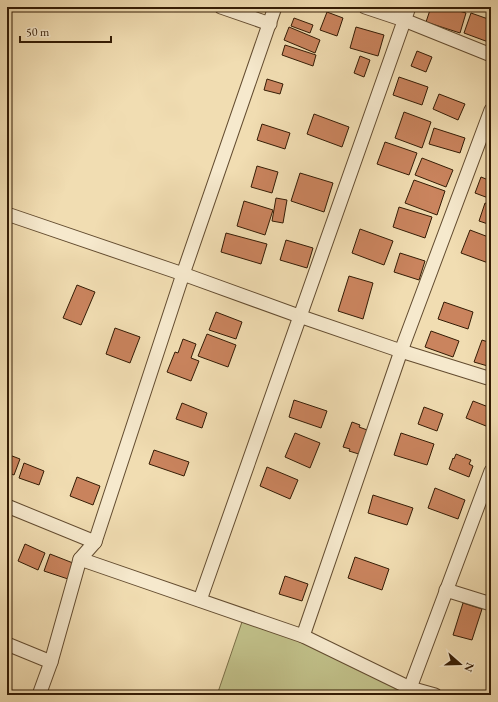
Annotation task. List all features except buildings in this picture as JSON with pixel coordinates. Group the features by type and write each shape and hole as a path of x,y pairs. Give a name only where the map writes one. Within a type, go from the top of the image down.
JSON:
{"street":[{"path":"221,7 270,24"},
{"path":"39,695 51,662 80,559 95,542 183,274 275,7"},
{"path":"365,7 404,20 491,55"},
{"path":"200,600 409,7"},
{"path":"303,636 401,351 491,110"},
{"path":"7,214 401,351 491,379"},
{"path":"410,688 491,471"},
{"path":"7,506 95,542"},
{"path":"80,559 303,636 410,688 435,695"},
{"path":"446,590 491,604"},
{"path":"7,644 51,662"}],"shaded area":[{"path":"244,616 435,695 217,695"}]}
